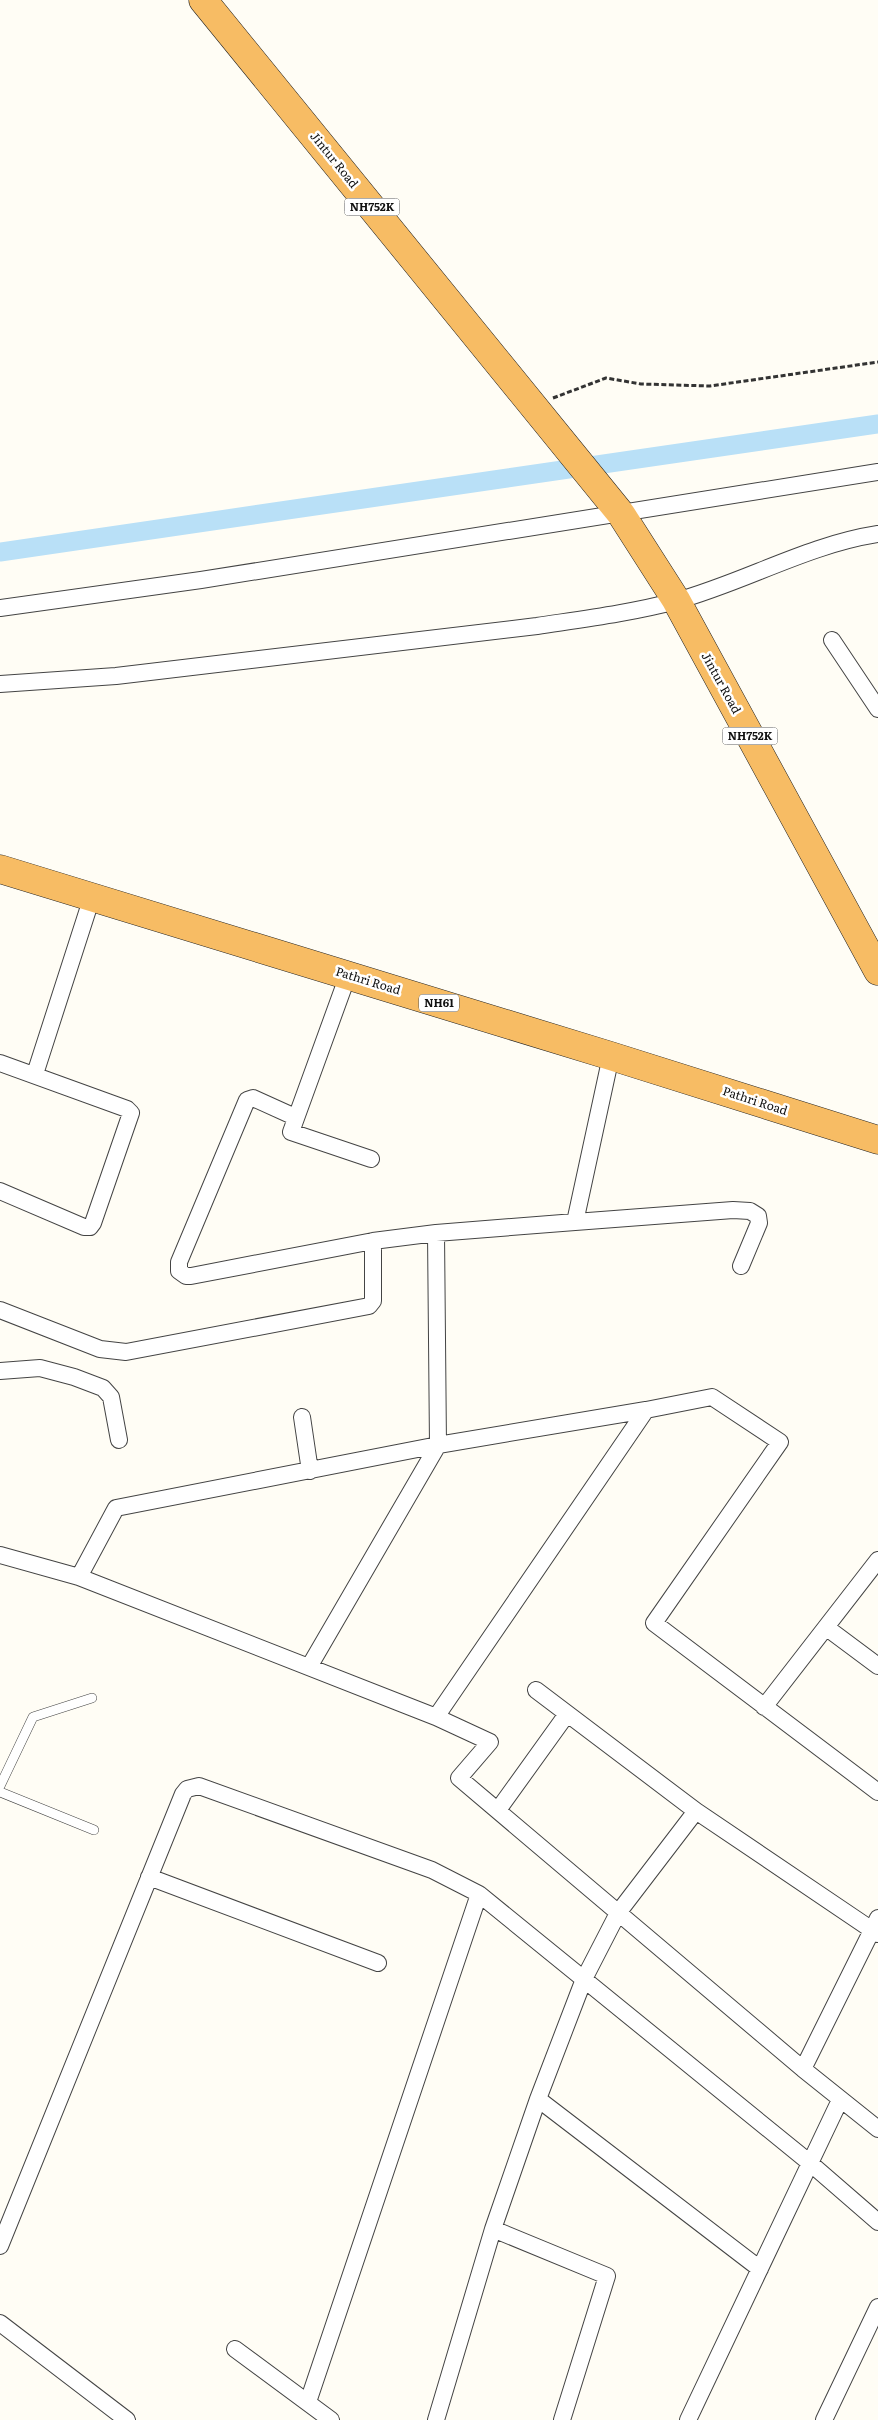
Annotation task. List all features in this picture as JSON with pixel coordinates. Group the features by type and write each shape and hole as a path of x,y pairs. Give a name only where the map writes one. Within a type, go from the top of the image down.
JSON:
{"highway":[{"name":"Jintur Road","path":"203,0 537,410"},
{"name":"NH752K","path":"537,410 618,510"},
{"name":"Jintur Road","path":"618,510 676,600 876,962"},
{"name":"Pathri Road","path":"0,869 611,1056 878,1140"}],"street":[{"path":"0,608 201,580 618,510 878,472"},
{"path":"0,684 116,676 537,626 600,616 676,600 833,543 878,534"},
{"path":"832,640 878,709"},
{"path":"35,1074 92,897"},
{"path":"348,975 295,1117 292,1133 371,1158"},
{"path":"575,1222 611,1056"},
{"path":"0,1063 128,1109 130,1116 90,1227 84,1227 0,1191"},
{"path":"295,1117 253,1098 247,1100 179,1262 179,1271 186,1276 191,1276 373,1241 436,1233 733,1210 750,1211 758,1216 759,1223 740,1266"},
{"path":"309,1667 438,1446 436,1233"},
{"path":"0,1310 100,1349 126,1352 369,1306 373,1301 373,1241"},
{"path":"0,1370 40,1368 74,1377 103,1388 111,1398 119,1440"},
{"path":"78,1577 116,1508 438,1446 712,1397 780,1442 654,1624 878,1792"},
{"path":"436,1717 646,1410"},
{"path":"302,1417 310,1471"},
{"path":"0,1555 78,1577 436,1717 490,1742 459,1778 840,2100 878,2129"},
{"path":"764,1707 878,1560"},
{"path":"827,1628 878,1666"},
{"path":"536,1690 696,1811 876,1927 803,2069"},
{"path":"498,1810 567,1714"},
{"path":"0,2246 183,1794 187,1789 199,1786 432,1870 479,1894 810,2163 878,2222"},
{"path":"436,2420 493,2229 538,2099 584,1979 618,1913 696,1811"},
{"path":"149,1877 378,1963"},
{"path":"308,2402 479,1894"},
{"path":"538,2099 760,2269"},
{"path":"688,2420 840,2100"},
{"path":"493,2229 606,2276 562,2420"},
{"path":"824,2420 878,2307"},
{"path":"0,2323 127,2420"},
{"path":"234,2349 331,2420"}],"lane":[{"path":"1,1782 33,1717 92,1698"},
{"path":"0,1792 94,1830"}],"path":[{"path":"537,410 606,378 641,384 710,386 878,362"}],"waterway":[{"path":"0,552 878,424"}]}
